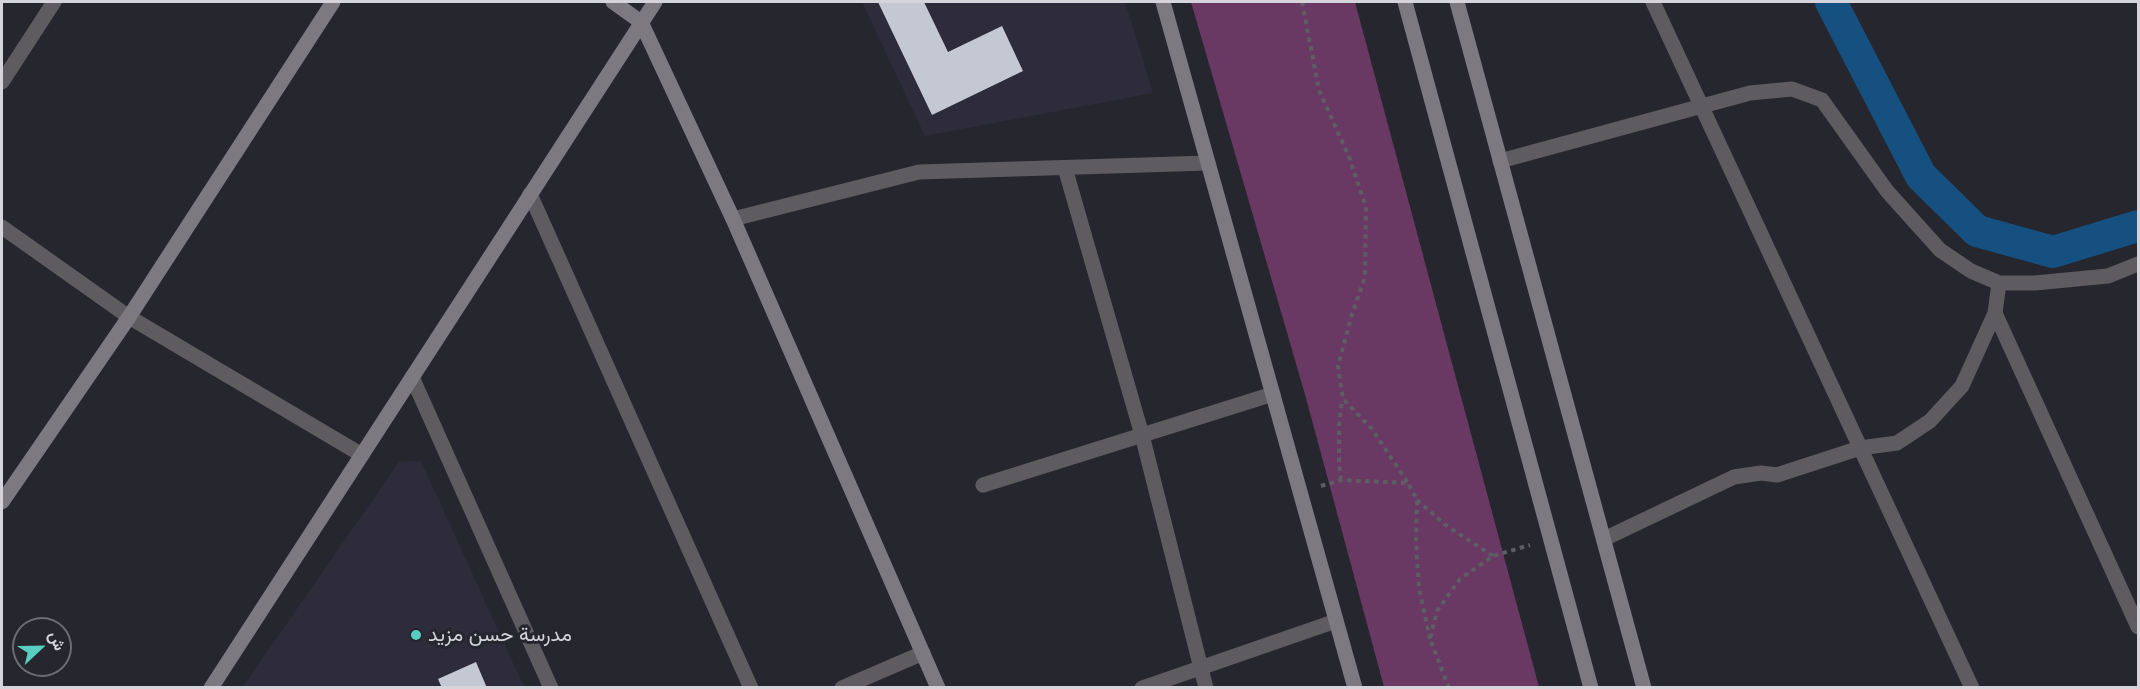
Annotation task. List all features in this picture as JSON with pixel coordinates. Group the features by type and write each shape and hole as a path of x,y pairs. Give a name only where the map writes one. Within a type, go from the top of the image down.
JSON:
{"main road":[{"path":"2,502 129,317 333,2"},
{"path":"613,2 641,22 733,219 938,687"},
{"path":"211,687 655,2"},
{"path":"1163,2 1355,687"},
{"path":"1405,2 1591,687"},
{"path":"1457,2 1644,687"}],"street":[{"path":"2,82 54,2"},
{"path":"1653,2 1972,687"},
{"path":"1500,160 1750,93 1792,89 1822,100 1887,191 1940,250 1971,271 1999,284 2108,276 2139,264"},
{"path":"733,219 919,172 1208,163"},
{"path":"1065,168 1142,435 1206,687"},
{"path":"530,194 751,687"},
{"path":"2,227 129,317 362,455"},
{"path":"1604,539 1734,477 1761,473 1777,475 1860,448 1897,444 1929,421 1962,386 1995,313 1999,284"},
{"path":"1995,313 2139,627"},
{"path":"412,377 551,687"},
{"path":"983,485 1273,394"},
{"path":"1142,687 1336,621"},
{"path":"842,687 923,652"}],"path":[{"path":"1302,2 1319,90 1349,157 1366,207 1365,277 1338,366 1342,399 1339,425 1341,480"},
{"path":"1342,399 1372,429 1417,500 1447,526 1493,556"},
{"path":"1300,492 1341,480 1408,483"},
{"path":"1417,500 1416,543 1419,588 1430,639 1449,687"},
{"path":"1430,639 1437,611 1460,579 1493,556 1551,539"}],"shaded area":[{"path":"862,2 1125,2 1153,93 925,136"},
{"path":"1191,2 1355,2 1539,687 1384,687 1306,398"},
{"path":"421,461 524,687 242,688 399,462"}],"building":[{"path":"878,2 924,2 948,52 1002,26 1023,71 932,115"},
{"path":"476,662 487,688 442,688 438,679"}],"waterway":[{"path":"1831,2 1921,176 1977,231 2053,252 2138,226"}],"place":[{"name":"مدرسة حسن مزيد","path":"416,635"}]}
